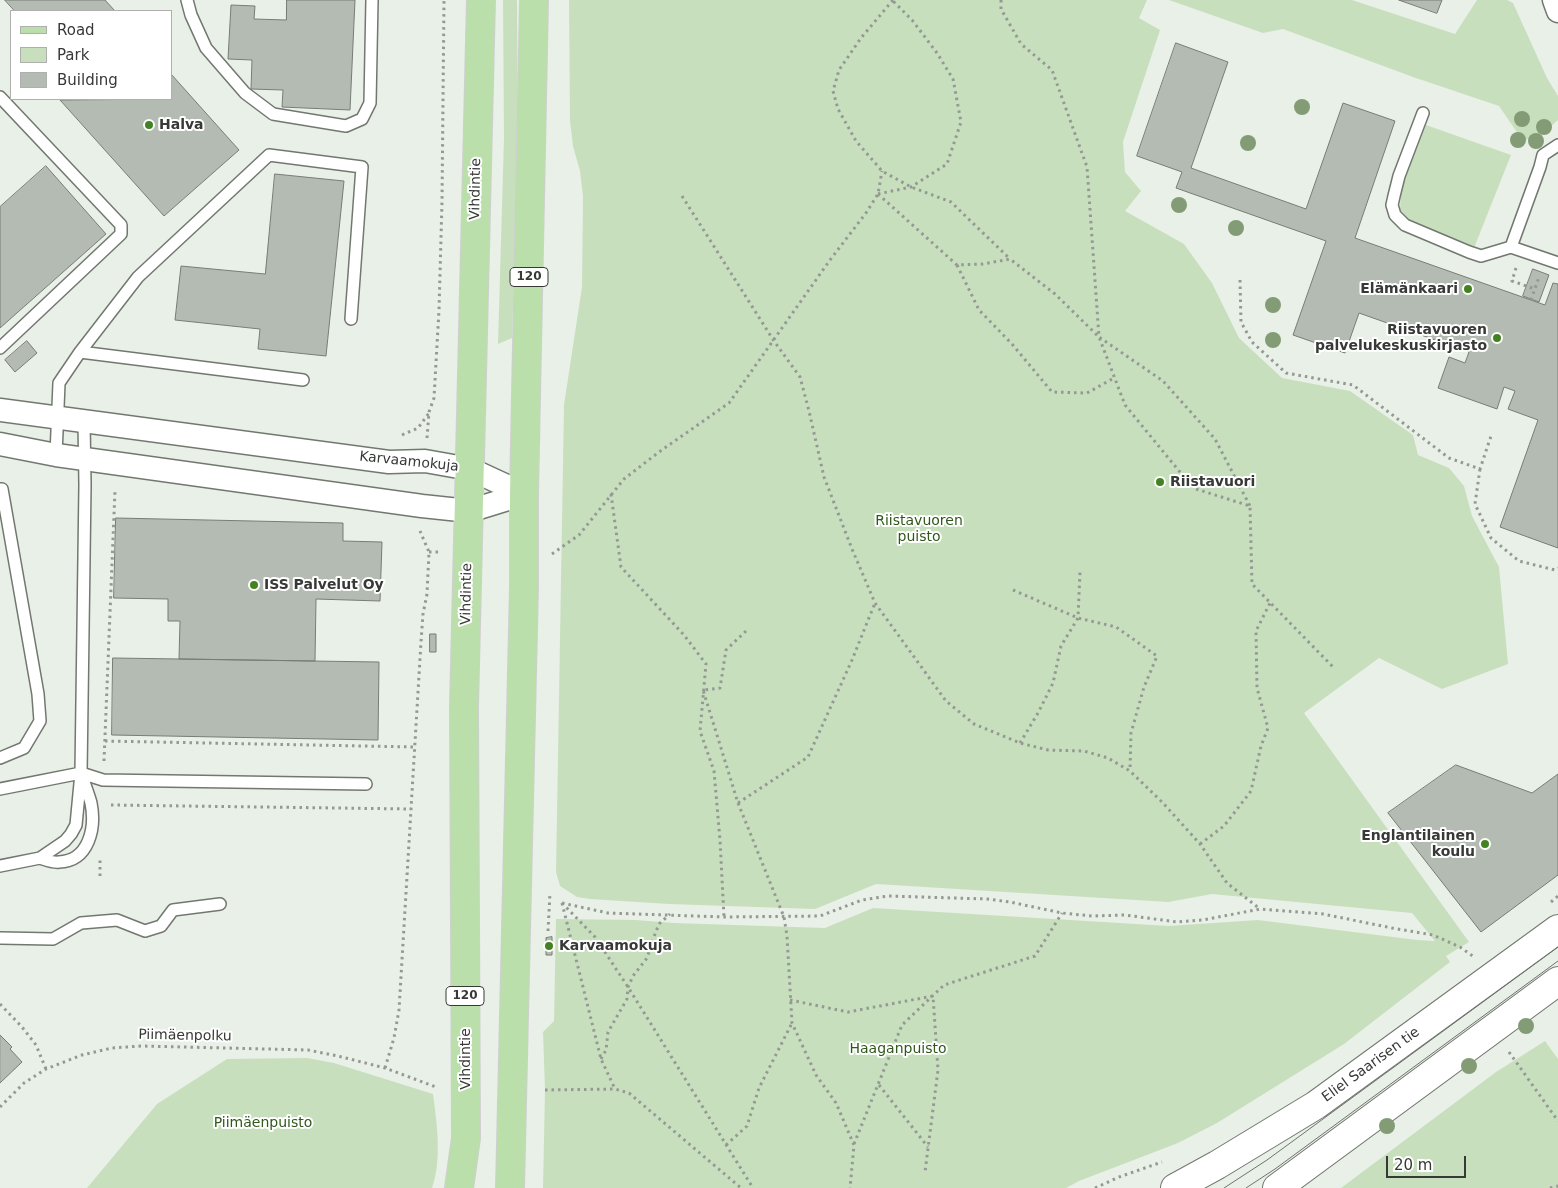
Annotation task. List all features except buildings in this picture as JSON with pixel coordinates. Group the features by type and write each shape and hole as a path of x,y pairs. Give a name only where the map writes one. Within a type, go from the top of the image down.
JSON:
{"main road":[{"name":"Vihdintie","path":"459,1188 466,1138 464,708 481,0"},
{"name":"120","path":"510,1188 524,586 524,494 534,0"}],"street":[{"path":"1554,0 1558,10"},
{"name":"Karvaamokuja","path":"0,410 389,462 425,461 470,469 524,494"},
{"path":"0,444 85,459 469,511 524,494"},
{"name":"Eliel Saarisen tie","path":"1175,1188 1316,1105 1558,929"},
{"path":"1277,1188 1558,980"}],"lane":[{"path":"187,0 206,48 245,93 273,114 346,126 362,119 370,103 372,0"},
{"path":"0,97 4,109 121,225 121,234 0,348"},
{"path":"1423,113 1399,176 1392,205 1395,215 1405,225 1481,256 1511,247 1558,263"},
{"path":"1511,247 1543,155 1558,145"},
{"path":"56,454 59,382 80,352 138,277 269,154 362,167 351,319"},
{"path":"80,352 303,380"},
{"path":"0,866 40,858 65,841 76,825 81,774 84,421"},
{"path":"0,489 2,489 38,694 40,721 24,748 0,758"},
{"path":"40,858 58,863 72,860 87,847 92,831 91,804 81,774"},
{"path":"0,788 81,774 103,780 366,784"},
{"path":"0,938 53,939 81,923 117,920 145,931 161,926 173,910 220,904"}],"path":[{"path":"425,461 429,412 434,398 438,320 442,202 444,0"},
{"path":"878,194 912,187 947,164 960,122 953,79 912,20 893,0 861,38 839,70 833,91 838,109 856,141 882,170 912,187 951,202 1010,259 1055,294 1100,337 1163,381 1215,439 1250,506 1252,584 1335,669"},
{"path":"1001,0 1001,9 1021,44 1052,70 1087,167 1100,337 1125,406 1193,488 1250,506"},
{"path":"552,554 579,535 624,479 659,452 730,403 830,260 866,213 878,194 882,170"},
{"path":"878,194 957,265 980,310 1012,344 1052,392 1087,393 1114,378"},
{"path":"682,196 774,341 800,377 824,477 875,602 946,701 974,724 1020,743 1048,750 1084,751 1108,758 1130,771 1163,803 1200,844 1227,883 1260,909"},
{"path":"1522,251 1512,281 1535,288"},
{"path":"957,265 983,264 1010,259"},
{"path":"1240,280 1241,322 1252,342 1286,373 1353,385 1449,458 1480,469"},
{"path":"1492,434 1480,469 1475,504 1491,538 1519,561 1555,570 1558,568"},
{"path":"114,490 102,805 411,809"},
{"path":"611,493 621,567 684,635 706,664 700,731 714,771 724,917"},
{"path":"385,1068 394,1038 399,1010 414,747 423,614 427,594 428,552 420,532 422,506"},
{"path":"1020,743 1053,684 1061,646 1078,618 1080,572"},
{"path":"1013,590 1078,618 1116,628 1157,656 1144,686 1131,733 1130,771"},
{"path":"738,803 808,757 852,660 875,602"},
{"path":"1200,844 1224,826 1252,791 1261,746 1268,728 1257,688 1256,631 1270,603"},
{"path":"704,690 720,688 726,650 746,631"},
{"path":"704,690 738,803 784,917 787,936 792,1023 816,1075 836,1103 854,1145"},
{"path":"105,741 414,747"},
{"path":"100,858 100,876"},
{"path":"548,931 550,894"},
{"path":"562,903 608,912 724,917 784,917 820,916 862,900 888,896 987,899 1062,913 1092,916 1125,915 1176,922 1203,920 1260,909 1323,914 1433,935 1460,947 1475,957 1467,963"},
{"path":"562,903 595,937 753,1188"},
{"path":"562,903 601,1060 615,1090"},
{"path":"850,1188 854,1145 902,1025 944,985 1035,956 1062,913"},
{"path":"601,1060 606,1050 608,1032 627,999 628,987 633,976 648,958 660,923 670,914"},
{"path":"790,1000 848,1012 933,996"},
{"path":"925,1172 938,1070 933,996"},
{"path":"0,1004 36,1045 46,1068"},
{"path":"726,1145 747,1126 759,1088 792,1023"},
{"name":"Piimäenpolku","path":"0,1107 24,1084 46,1068 112,1048 140,1046 308,1050 385,1068 436,1087"},
{"path":"1509,1052 1558,1121"},
{"path":"878,1085 928,1147"},
{"path":"545,1090 615,1090 629,1093 741,1188"},
{"path":"1095,1188 1119,1177 1168,1160"},
{"path":"1550,1188 1558,1186"}],"green space":[{"path":"503,0 517,0 518,134 512,338 498,344 504,138"},
{"name":"Riistavuoren puisto","path":"569,0 1147,0 1139,18 1160,30 1123,142 1125,172 1141,191 1125,211 1184,244 1212,283 1239,338 1282,378 1350,391 1413,435 1418,455 1449,468 1464,486 1472,516 1499,567 1508,664 1442,689 1379,658 1304,713 1469,942 1446,956 1450,962 1344,1044 1217,1123 1178,1143 1079,1181 1066,1188 543,1188 545,1090 543,1032 554,1021 556,919 636,920 825,928 873,908 1169,926 1258,920 1435,941 1412,913 1212,894 1168,902 876,884 815,909 590,899 577,897 560,886 556,872 564,405 582,287 583,196 570,121"},
{"path":"1169,0 1352,0 1455,34 1477,0 1507,0 1513,3 1547,78 1558,96 1558,120 1545,132 1523,141 1499,106 1413,77 1283,29 1263,33"},
{"path":"1426,125 1511,155 1474,248 1410,221 1400,209 1401,189"},
{"path":"1545,1041 1558,1059 1558,1188 1341,1188 1496,1072"},
{"name":"Piimäenpuisto","path":"307,1058 334,1063 433,1094 438,1153 432,1188 87,1188 157,1104 227,1059"}],"tram line":[{"path":"1224,1188 1267,1160 1558,947"},
{"path":"1246,1188 1275,1169 1558,961"}],"place":[{"name":"Halva","path":"149,125"},
{"name":"Elämänkaari","path":"1468,289"},
{"name":"Riistavuoren palvelukeskuskirjasto","path":"1497,338"},
{"name":"Riistavuori","path":"1160,482"},
{"name":"ISS Palvelut Oy","path":"254,585"},
{"name":"Englantilainen koulu","path":"1485,844"},
{"name":"Karvaamokuja","path":"549,946"}],"park label":[{"name":"Haaganpuisto","path":"898,1049"}]}
